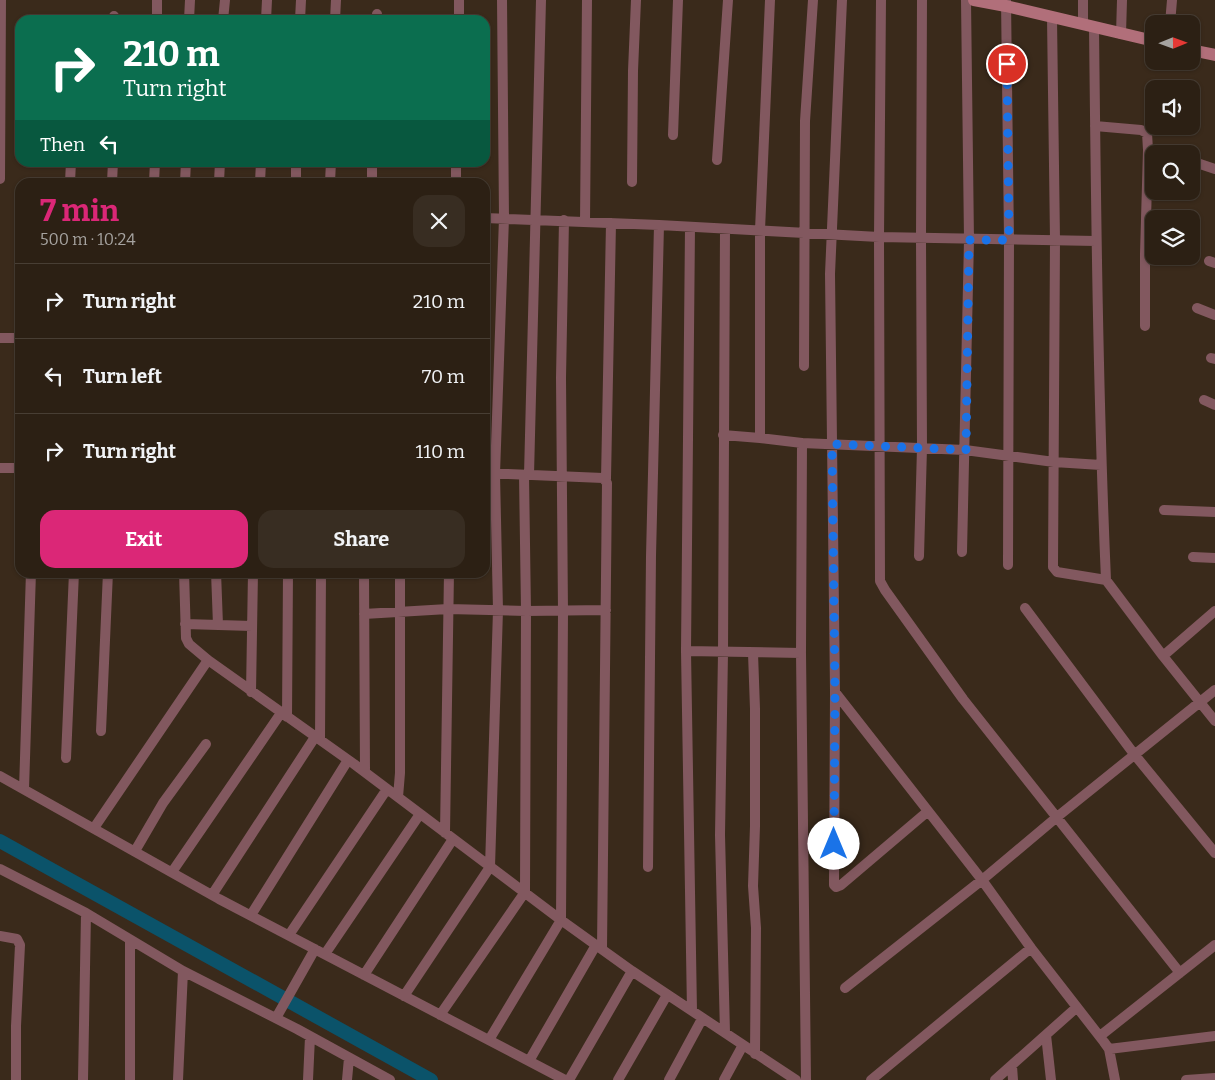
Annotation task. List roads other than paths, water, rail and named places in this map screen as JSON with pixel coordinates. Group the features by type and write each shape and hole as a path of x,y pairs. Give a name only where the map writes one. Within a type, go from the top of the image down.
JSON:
{"street":[{"path":"0,179 2,0"},
{"path":"157,0 157,15"},
{"path":"189,15 190,0"},
{"path":"224,15 225,0"},
{"path":"266,15 267,0"},
{"path":"300,15 301,0"},
{"path":"335,15 336,0"},
{"path":"459,0 459,15"},
{"path":"404,996 490,867 498,610 490,474 504,218 502,0"},
{"path":"440,1015 525,892 526,475 541,0"},
{"path":"585,222 587,0"},
{"path":"632,182 636,0"},
{"path":"672,134 678,0"},
{"path":"717,160 728,0"},
{"path":"760,438 760,230 770,0"},
{"path":"804,366 803,234 805,121 814,0"},
{"path":"842,0 831,234 830,322 835,692 834,885 841,885 927,812"},
{"path":"881,0 879,237 880,581 884,590 964,699 1180,972"},
{"path":"919,556 922,448 922,0"},
{"path":"962,552 966,450 969,240 966,0"},
{"path":"974,0 1006,3 1052,18 1145,40"},
{"path":"1083,0 1089,26 1095,126 1101,465 1106,580 1215,721"},
{"path":"1121,34 1122,0"},
{"path":"1171,15 1172,0"},
{"path":"1006,3 1010,456 1008,565"},
{"path":"1052,18 1055,240 1053,567 1057,572 1106,580"},
{"path":"1200,52 1215,55"},
{"path":"1095,126 1145,131 1147,133 1148,145"},
{"path":"1200,164 1215,169"},
{"path":"1146,326 1147,200"},
{"path":"490,218 564,220 879,237 1096,241"},
{"path":"489,1040 561,920 563,476 561,378 564,220"},
{"path":"529,1061 599,947 606,610 610,223"},
{"path":"648,867 651,556 655,460 659,225"},
{"path":"690,227 686,651 692,1011"},
{"path":"725,229 723,435 724,653 720,835 725,1033"},
{"path":"1197,308 1215,316"},
{"path":"0,338 15,338"},
{"path":"1204,400 1215,405"},
{"path":"723,435 802,443 966,450 1054,462 1101,465"},
{"path":"802,443 801,653 806,1080"},
{"path":"0,468 15,468"},
{"path":"490,474 606,479"},
{"path":"1164,510 1215,512"},
{"path":"1193,557 1215,558"},
{"path":"24,789 31,578"},
{"path":"66,758 74,578"},
{"path":"101,731 108,578"},
{"path":"184,578 186,638 189,644 208,660 365,772 561,920 632,971 796,1080"},
{"path":"216,578 218,625"},
{"path":"251,692 253,578"},
{"path":"172,872 284,715 288,578"},
{"path":"212,895 318,738 321,578"},
{"path":"364,578 365,772"},
{"path":"398,797 400,773 400,578"},
{"path":"364,975 449,836 449,578"},
{"path":"1025,608 1134,754 1215,854"},
{"path":"364,614 448,609 563,612 606,610"},
{"path":"1163,656 1215,611"},
{"path":"185,624 252,626"},
{"path":"686,651 801,653"},
{"path":"753,653 755,826 753,886 756,928 755,1054"},
{"path":"94,828 208,660"},
{"path":"845,988 982,880 1134,754 1215,690"},
{"path":"835,692 982,880 1076,1008 1100,1036 1109,1049 1116,1080"},
{"path":"135,851 164,804 206,744"},
{"path":"251,915 348,760"},
{"path":"0,776 212,895 564,1080"},
{"path":"289,935 387,789"},
{"path":"324,954 420,814"},
{"path":"0,869 86,913 183,971 276,1018 390,1080"},
{"path":"83,1080 86,913"},
{"path":"0,936 18,939 20,945 16,1026 16,1080"},
{"path":"130,940 130,1080"},
{"path":"1100,1036 1215,945"},
{"path":"870,1080 1031,948"},
{"path":"276,1018 314,949"},
{"path":"178,1080 183,971"},
{"path":"569,1080 632,971"},
{"path":"618,1080 667,995"},
{"path":"995,1080 1076,1008"},
{"path":"669,1080 702,1019"},
{"path":"1046,1035 1051,1080"},
{"path":"1109,1049 1215,1036"},
{"path":"308,1080 310,1037"},
{"path":"724,1080 743,1045"},
{"path":"347,1080 350,1058"},
{"path":"1012,1066 1013,1080"},
{"path":"1186,1080 1215,1078"}],"waterway":[{"path":"0,841 431,1080"}]}
